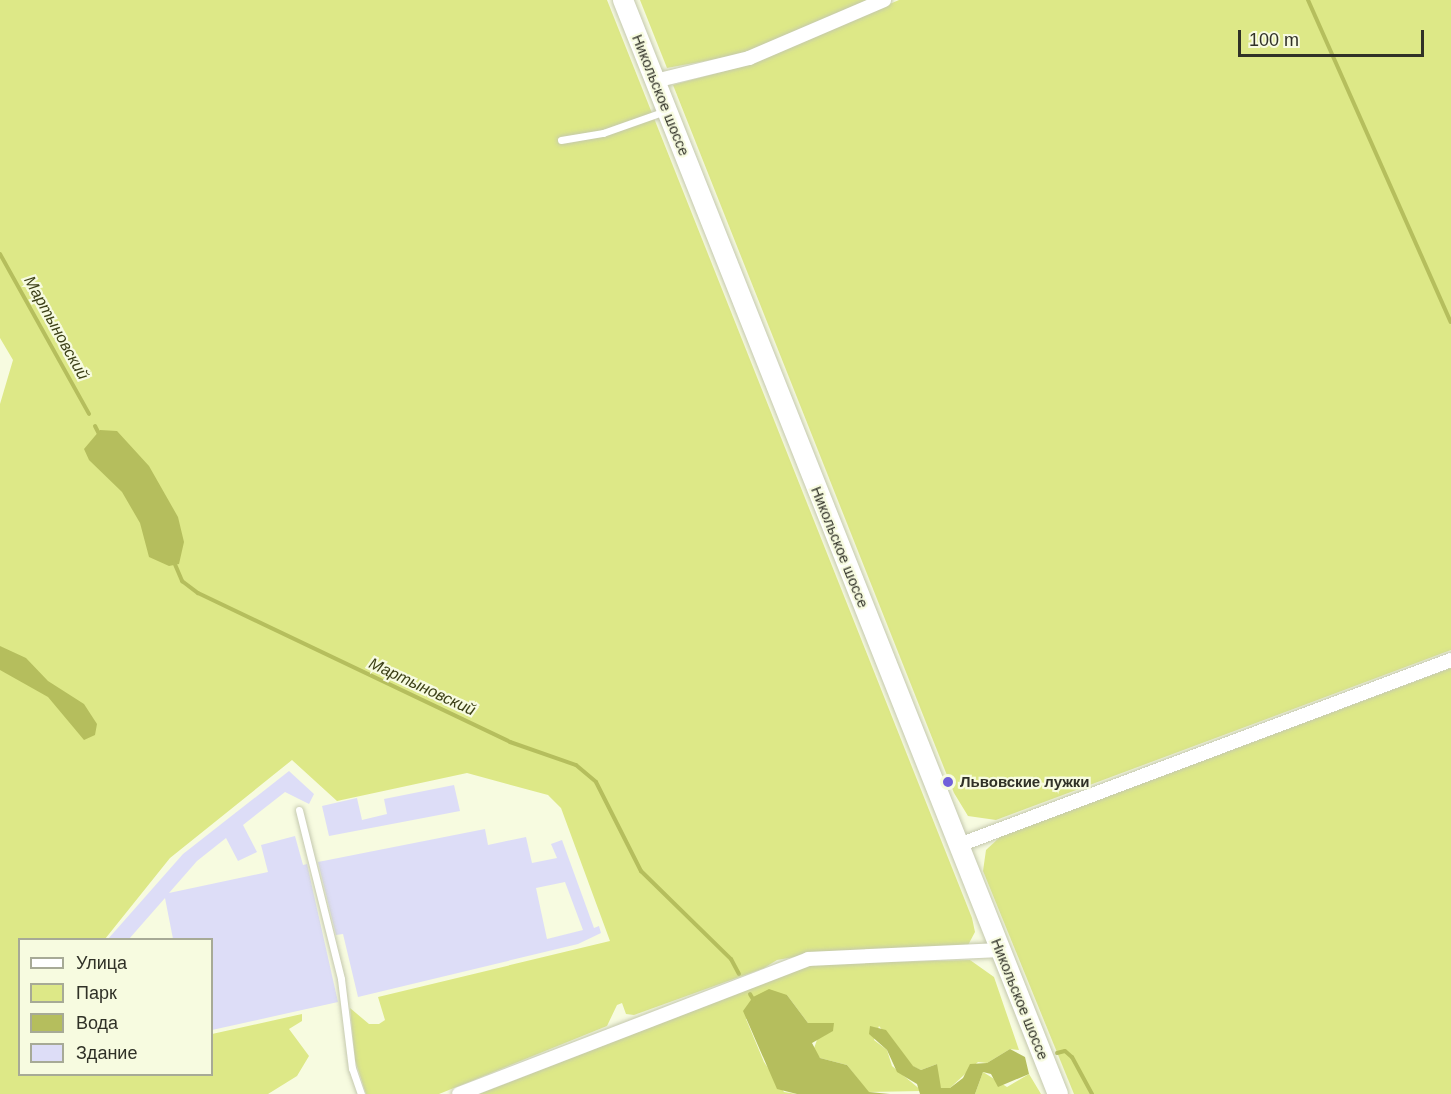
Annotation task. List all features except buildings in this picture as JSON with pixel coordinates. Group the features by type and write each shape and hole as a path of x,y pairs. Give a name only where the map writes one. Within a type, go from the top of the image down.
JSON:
{"main road":[{"name":"Никольское шоссе","path":"623,0 1058,1094"}],"street":[{"path":"655,81 749,58 884,0"},
{"path":"959,845 1451,660"},
{"path":"459,1094 808,959 1001,950"}],"lane":[{"path":"561,140 603,133 667,110"},
{"path":"299,810 341,979 352,1068 361,1094"}],"green space":[{"path":"0,0 607,0 972,918 975,932 967,947 824,952 777,960 764,968 634,1015 626,1014 622,1003 617,1005 607,1026 439,1094 366,1094 355,1060 350,1008 369,1024 379,1024 385,1020 378,997 610,941 561,808 548,795 467,773 337,801 292,760 170,858 106,938 18,938 18,1076 213,1076 213,1034 302,1014 302,1021 289,1029 309,1056 297,1076 268,1094 0,1094 0,404 13,360 0,338"},
{"path":"640,0 874,0 748,53 667,68"},
{"path":"899,0 1451,0 1451,650 996,820 968,816 954,793 673,85 751,64"},
{"path":"1451,668 1451,1094 1074,1094 983,871 986,850 1000,837"},
{"path":"970,960 994,977 1019,1050 1010,1049 987,1063 978,1062 950,1088 941,1088 937,1081 937,1064 921,1070 912,1066 879,1026 874,1040 887,1050 892,1066 922,1091 868,1092 847,1065 820,1058 813,1051 818,1037 832,1031 825,1023 808,1023 787,995 746,1019 764,1062 784,1092 797,1094 479,1094 813,964"},
{"path":"983,1072 1007,1087 1029,1074 1041,1094 975,1094"}],"water":[{"path":"100,430 117,431 149,466 178,517 184,542 179,564 169,566 149,557 140,523 122,492 89,460 84,449"},
{"path":"0,646 26,658 48,681 84,704 97,724 95,735 84,740 48,697 0,670"},
{"path":"769,989 787,995 808,1023 834,1023 833,1031 812,1043 820,1058 847,1065 869,1092 890,1094 797,1094 777,1089 743,1011 753,997"},
{"path":"870,1026 886,1030 913,1066 921,1070 937,1064 941,1088 950,1088 963,1078 970,1064 987,1063 1010,1049 1025,1057 1029,1074 998,1087 991,1074 983,1072 975,1094 920,1094 917,1084 897,1072 887,1050 869,1034"}],"waterway":[{"path":"1308,0 1451,322"},
{"name":"Мартыновский","path":"0,254 89,414"},
{"name":"Мартыновский","path":"95,426 99,434"},
{"name":"Мартыновский","path":"174,562 182,581 198,593 510,742 576,765 596,782 641,871 731,959 739,974"},
{"name":"Мартыновский","path":"750,994 754,1001"},
{"name":"Мартыновский","path":"1057,1053 1065,1051 1072,1057 1092,1094"}],"place":[{"name":"Львовские лужки","path":"948,782"}]}
